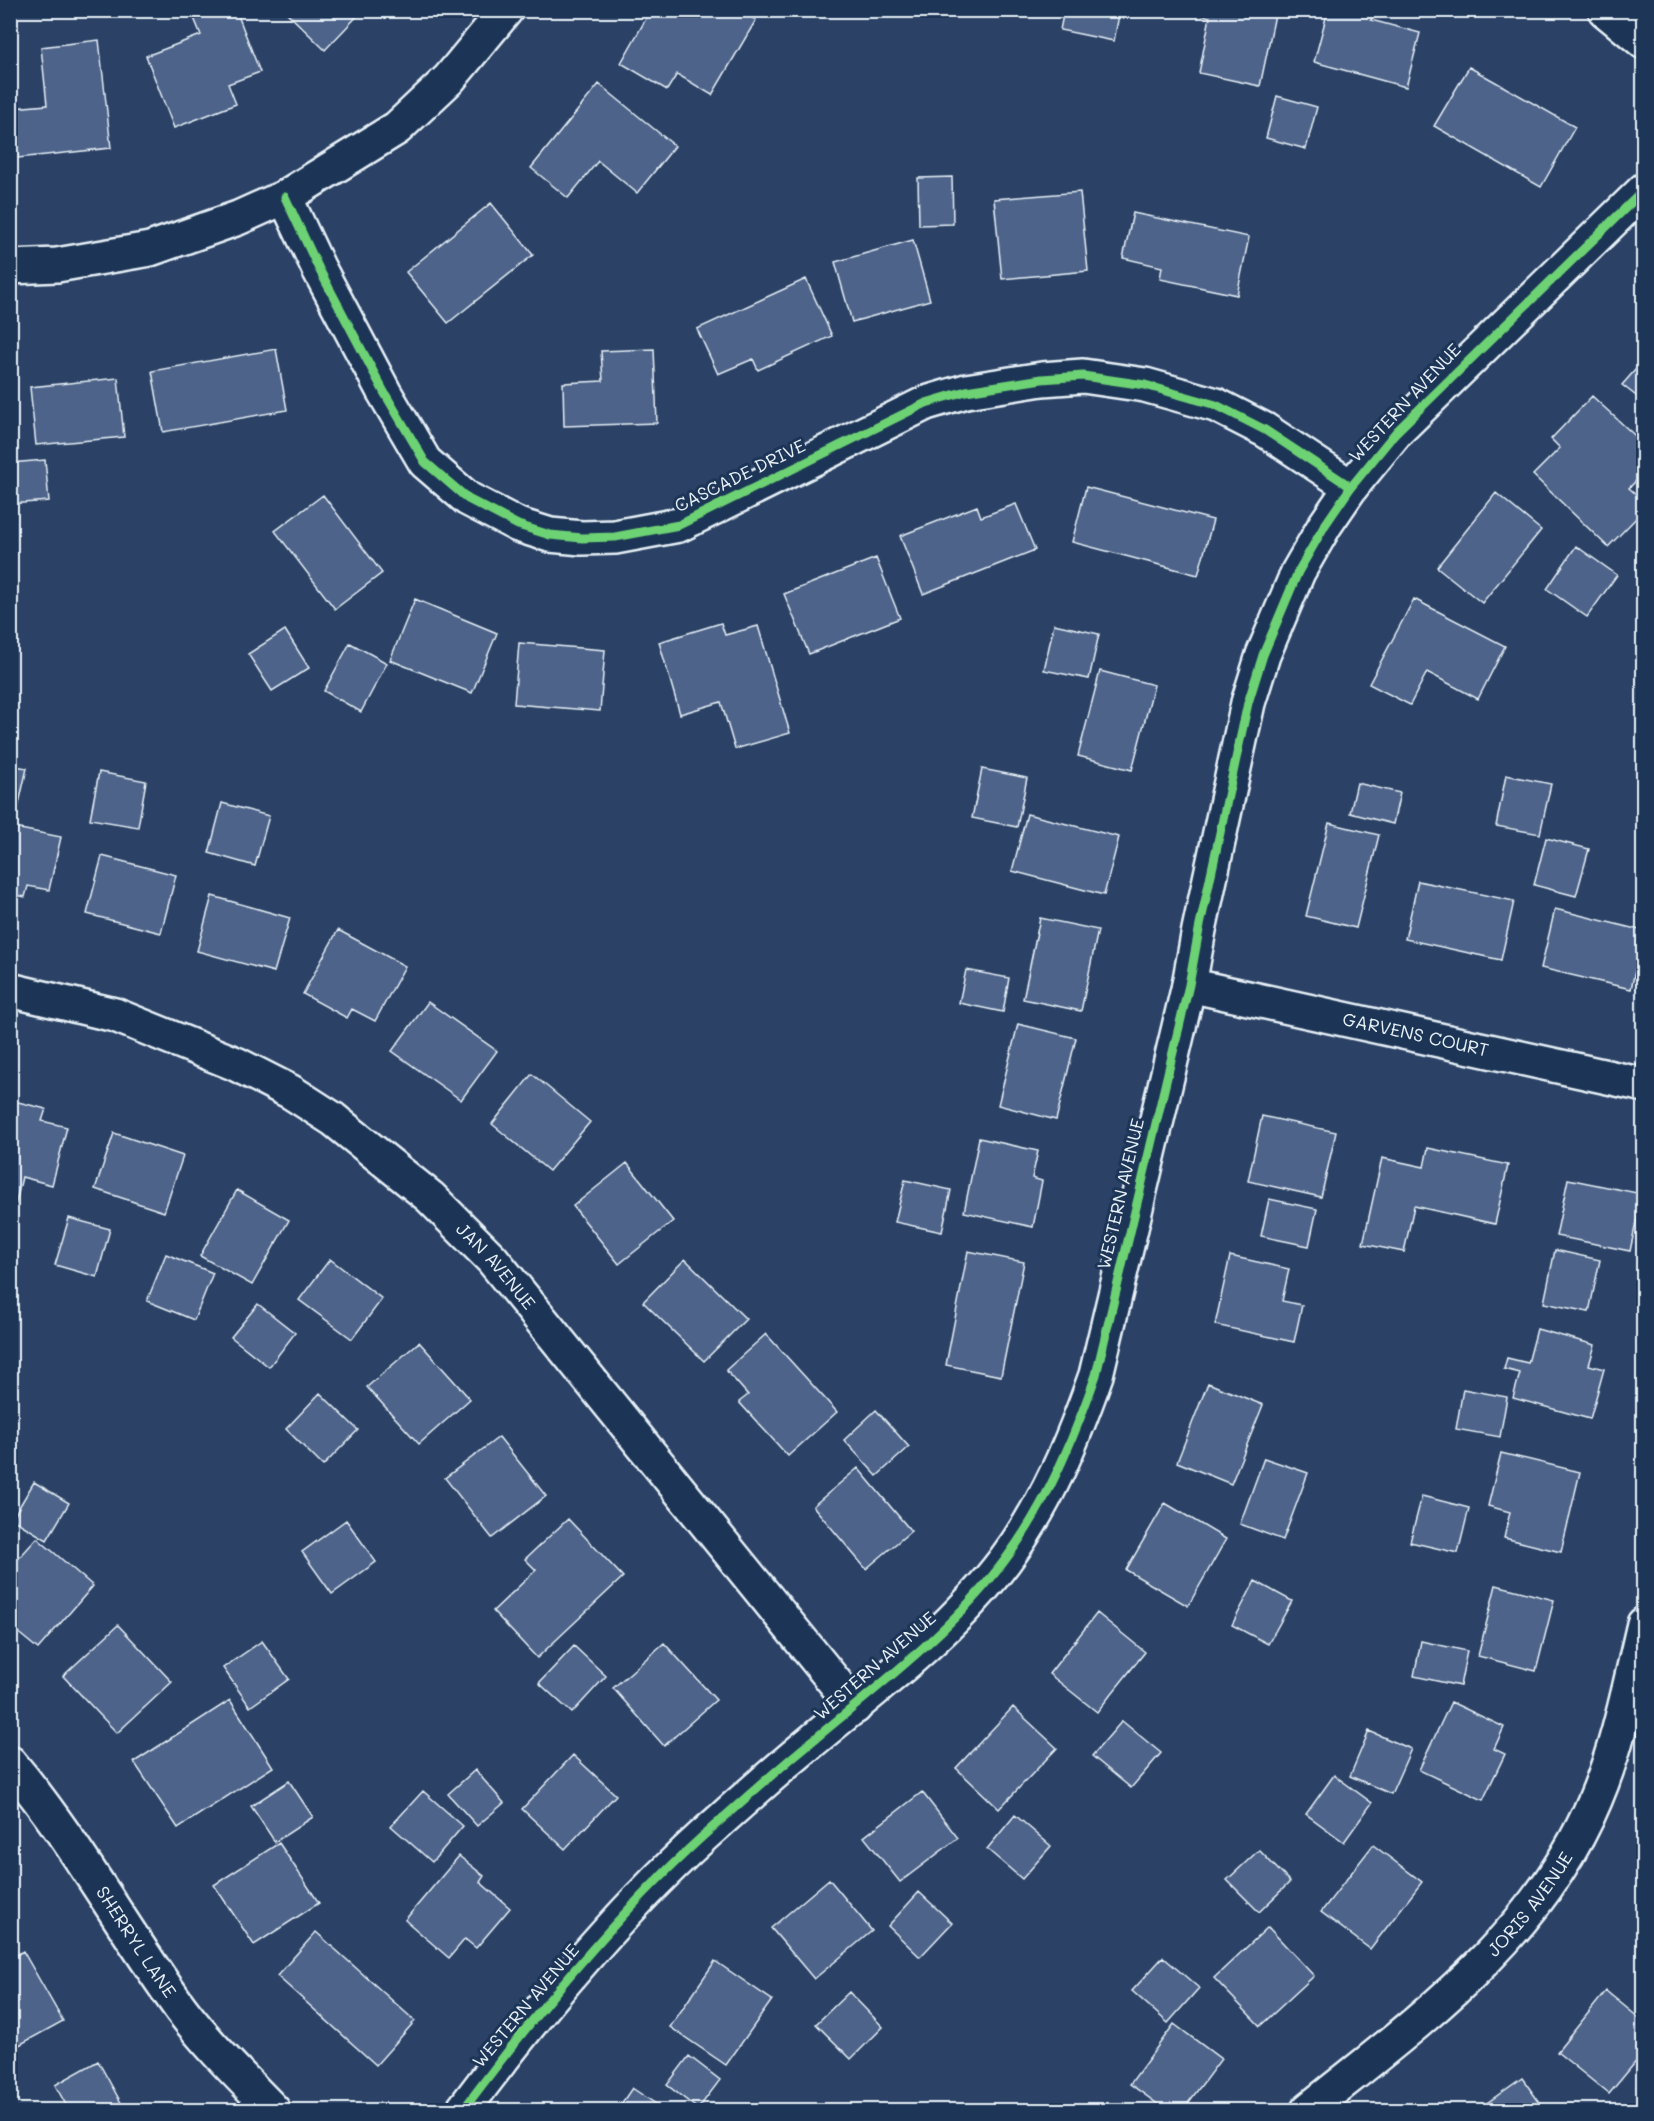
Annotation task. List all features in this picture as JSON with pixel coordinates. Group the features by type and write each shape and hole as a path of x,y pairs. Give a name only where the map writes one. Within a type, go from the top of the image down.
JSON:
{"street":[{"path":"10,267 57,265 150,249 238,218 285,197 397,128 449,79 506,10"},
{"path":"1605,10 1644,42"},
{"name":"WESTERN AVENUE","path":"463,2110 499,2062 612,1928 701,1838 923,1650 980,1591 1006,1559 1046,1495 1077,1430 1096,1375 1189,985 1198,930 1246,714 1263,655 1298,572 1351,487 1419,409 1644,190"},
{"name":"CASCADE DRIVE","path":"285,197 319,269 384,392 425,462 468,499 518,525 550,535 615,537 679,525 926,404 966,391 1042,379 1083,376 1145,384 1216,405 1265,430 1351,487"},
{"name":"GARVENS COURT","path":"1189,985 1644,1085"},
{"name":"JAN AVENUE","path":"10,990 115,1015 236,1064 291,1092 333,1119 430,1197 492,1259 855,1707"},
{"name":"JORIS AVENUE","path":"1308,2110 1451,1996 1520,1923 1558,1868 1595,1800 1622,1722 1644,1624"},
{"name":"SHERRYL LANE","path":"10,1764 44,1803 181,2009 225,2061 273,2110"}],"building":[{"path":"198,10 236,10 260,72 228,84 236,104 174,128 146,56 201,35 192,13"},
{"path":"284,10 363,10 325,50"},
{"path":"651,10 739,10 756,20 712,95 677,74 667,90 621,63"},
{"path":"1064,10 1120,10 1114,41 1060,30"},
{"path":"1180,10 1276,10 1260,86 1199,73 1210,17"},
{"path":"1328,10 1374,10 1371,20 1420,33 1406,87 1314,62"},
{"path":"99,40 111,148 18,158 13,108 47,105 41,47"},
{"path":"1469,67 1575,127 1541,187 1434,126"},
{"path":"599,84 675,146 637,193 598,161 568,198 531,168"},
{"path":"1277,96 1317,107 1306,149 1266,138"},
{"path":"952,177 953,224 919,225 918,178"},
{"path":"1080,192 1088,271 1002,279 994,199"},
{"path":"491,203 533,255 448,323 406,272"},
{"path":"1133,213 1249,237 1237,295 1160,279 1162,267 1123,258"},
{"path":"913,240 930,300 852,322 835,262"},
{"path":"806,279 832,336 758,370 753,359 718,374 697,329"},
{"path":"276,349 287,410 163,432 152,371"},
{"path":"654,349 657,423 564,426 563,383 603,381 601,351"},
{"path":"1644,360 1644,402 1622,385"},
{"path":"118,378 124,437 36,445 30,387"},
{"path":"1592,396 1644,444 1644,473 1629,488 1644,501 1644,510 1608,547 1533,475 1560,448 1551,439"},
{"path":"45,460 49,501 10,504 10,463"},
{"path":"1086,487 1213,520 1198,575 1072,542"},
{"path":"1496,493 1541,530 1482,603 1437,567"},
{"path":"323,495 382,573 335,609 275,531"},
{"path":"1016,504 1035,550 923,594 900,536 977,506 981,517"},
{"path":"1576,546 1617,575 1587,617 1547,589"},
{"path":"876,558 900,618 809,654 784,594"},
{"path":"415,599 497,633 472,693 390,660"},
{"path":"1414,599 1505,646 1478,699 1427,672 1410,705 1369,684"},
{"path":"721,623 725,635 758,626 790,733 735,749 721,702 680,714 659,642"},
{"path":"1054,624 1099,634 1089,679 1044,670"},
{"path":"285,630 309,668 272,691 248,654"},
{"path":"350,643 387,663 361,712 324,691"},
{"path":"519,643 605,650 600,711 514,704"},
{"path":"1100,671 1154,685 1132,770 1078,756"},
{"path":"10,765 27,768 16,817 10,816"},
{"path":"982,769 1027,778 1017,827 972,818"},
{"path":"99,772 146,781 138,827 90,819"},
{"path":"1506,775 1551,784 1540,834 1496,826"},
{"path":"1357,783 1400,793 1393,824 1350,813"},
{"path":"222,803 269,816 255,866 209,853"},
{"path":"1027,814 1119,837 1104,895 1012,871"},
{"path":"1329,823 1379,835 1356,928 1306,916"},
{"path":"10,827 61,837 49,890 28,886 25,897 10,894"},
{"path":"1546,838 1589,849 1576,896 1534,885"},
{"path":"102,856 176,875 161,933 87,914"},
{"path":"1418,881 1514,901 1501,960 1405,939"},
{"path":"212,896 290,918 274,972 197,951"},
{"path":"1555,909 1644,931 1631,989 1541,968"},
{"path":"1040,918 1098,930 1081,1011 1023,999"},
{"path":"338,930 405,966 375,1021 352,1009 347,1018 303,994"},
{"path":"966,970 1009,978 1003,1012 959,1003"},
{"path":"428,1002 497,1051 461,1100 392,1051"},
{"path":"1018,1024 1076,1038 1056,1120 998,1105"},
{"path":"532,1074 590,1122 549,1171 492,1124"},
{"path":"10,1100 46,1109 42,1121 67,1127 52,1185 22,1177 14,1211 10,1210"},
{"path":"1262,1116 1336,1132 1321,1197 1248,1181"},
{"path":"114,1133 183,1156 164,1212 95,1189"},
{"path":"979,1138 1038,1151 1032,1178 1042,1181 1033,1227 964,1212"},
{"path":"1428,1148 1508,1165 1495,1224 1414,1206 1404,1252 1363,1244 1382,1158 1424,1167"},
{"path":"627,1163 673,1221 619,1264 573,1206"},
{"path":"1568,1179 1642,1194 1630,1251 1556,1236"},
{"path":"905,1180 951,1190 942,1232 895,1222"},
{"path":"237,1190 289,1220 252,1285 200,1256"},
{"path":"1269,1199 1317,1209 1309,1246 1261,1236"},
{"path":"69,1218 110,1229 97,1277 55,1265"},
{"path":"1555,1250 1600,1260 1589,1312 1544,1303"},
{"path":"968,1251 1024,1262 1001,1376 946,1365"},
{"path":"166,1254 213,1273 194,1320 147,1301"},
{"path":"1230,1256 1289,1269 1282,1301 1302,1305 1294,1342 1215,1325"},
{"path":"330,1259 382,1299 352,1339 299,1300"},
{"path":"685,1259 746,1319 704,1361 643,1302"},
{"path":"258,1304 295,1333 269,1367 231,1337"},
{"path":"1537,1329 1595,1345 1589,1365 1604,1369 1590,1419 1513,1398 1520,1373 1504,1369 1507,1358 1528,1363"},
{"path":"766,1334 837,1412 788,1456 739,1402 748,1395 726,1370"},
{"path":"419,1342 470,1399 419,1444 367,1387"},
{"path":"1208,1383 1263,1405 1231,1484 1177,1462"},
{"path":"1463,1389 1507,1397 1500,1437 1456,1429"},
{"path":"320,1393 358,1430 323,1466 286,1429"},
{"path":"876,1410 909,1447 877,1476 844,1440"},
{"path":"499,1437 546,1496 492,1538 445,1478"},
{"path":"1501,1453 1580,1472 1561,1552 1504,1538 1510,1512 1488,1506"},
{"path":"1264,1458 1308,1473 1283,1540 1240,1524"},
{"path":"858,1468 911,1531 866,1569 813,1506"},
{"path":"34,1482 69,1503 47,1540 12,1519"},
{"path":"1422,1496 1469,1508 1458,1553 1410,1542"},
{"path":"1165,1503 1226,1539 1188,1606 1126,1570"},
{"path":"568,1519 623,1577 537,1658 493,1611 536,1570 525,1559"},
{"path":"346,1520 376,1562 332,1594 302,1552"},
{"path":"37,1538 93,1586 38,1649 10,1626 10,1568"},
{"path":"1255,1581 1292,1601 1268,1644 1232,1625"},
{"path":"1496,1585 1554,1600 1536,1671 1478,1656"},
{"path":"1097,1613 1145,1652 1097,1712 1049,1674"},
{"path":"118,1625 172,1682 117,1733 63,1676"},
{"path":"262,1641 289,1679 250,1707 223,1668"},
{"path":"1421,1641 1467,1651 1460,1686 1414,1676"},
{"path":"664,1643 716,1700 664,1746 613,1688"},
{"path":"574,1646 606,1676 572,1713 539,1683"},
{"path":"230,1700 273,1767 178,1828 134,1762"},
{"path":"1451,1702 1504,1727 1494,1749 1505,1754 1483,1800 1419,1770"},
{"path":"1013,1707 1057,1748 999,1809 956,1768"},
{"path":"1122,1721 1161,1753 1131,1788 1092,1756"},
{"path":"1369,1731 1411,1749 1391,1794 1350,1776"},
{"path":"573,1755 616,1795 565,1849 522,1809"},
{"path":"475,1770 504,1803 477,1826 448,1794"},
{"path":"1334,1775 1372,1803 1344,1842 1306,1814"},
{"path":"289,1781 313,1817 275,1842 251,1806"},
{"path":"423,1791 463,1826 432,1862 391,1826"},
{"path":"922,1792 958,1838 900,1882 864,1837"},
{"path":"1015,1815 1051,1846 1022,1879 987,1849"},
{"path":"279,1843 319,1903 254,1945 214,1885"},
{"path":"1373,1845 1422,1882 1370,1949 1321,1912"},
{"path":"1259,1850 1290,1882 1259,1912 1227,1880"},
{"path":"459,1856 484,1876 480,1882 510,1908 476,1948 465,1939 449,1958 405,1920"},
{"path":"829,1879 872,1931 814,1979 771,1928"},
{"path":"919,1892 952,1923 920,1957 888,1926"},
{"path":"1268,1927 1314,1976 1260,2026 1214,1978"},
{"path":"316,1932 415,2021 376,2065 277,1976"},
{"path":"23,1951 63,2021 10,2050 10,1959"},
{"path":"1163,1957 1199,1988 1168,2023 1132,1991"},
{"path":"715,1961 772,2000 726,2065 670,2027"},
{"path":"1606,1991 1644,2022 1644,2052 1609,2094 1557,2052"},
{"path":"849,1992 883,2027 851,2059 816,2024"},
{"path":"1174,2024 1221,2059 1183,2110 1166,2110 1130,2084"},
{"path":"689,2056 720,2080 698,2109 667,2085"},
{"path":"98,2061 125,2110 69,2110 55,2085"},
{"path":"1522,2078 1545,2110 1477,2110"},
{"path":"632,2088 665,2110 617,2110"}],"cycle path":[{"path":"463,2110 547,2002 638,1899 757,1788 938,1634 984,1586 1034,1517 1058,1471 1096,1375 1189,985 1248,703 1263,655 1298,572 1325,525 1351,487 1396,432 1644,190"},
{"path":"285,197 319,269 384,392 425,462 468,499 518,525 550,535 582,538 615,537 679,525 926,403 966,391 1042,379 1083,376 1145,385 1216,405 1265,430 1351,487"}]}
